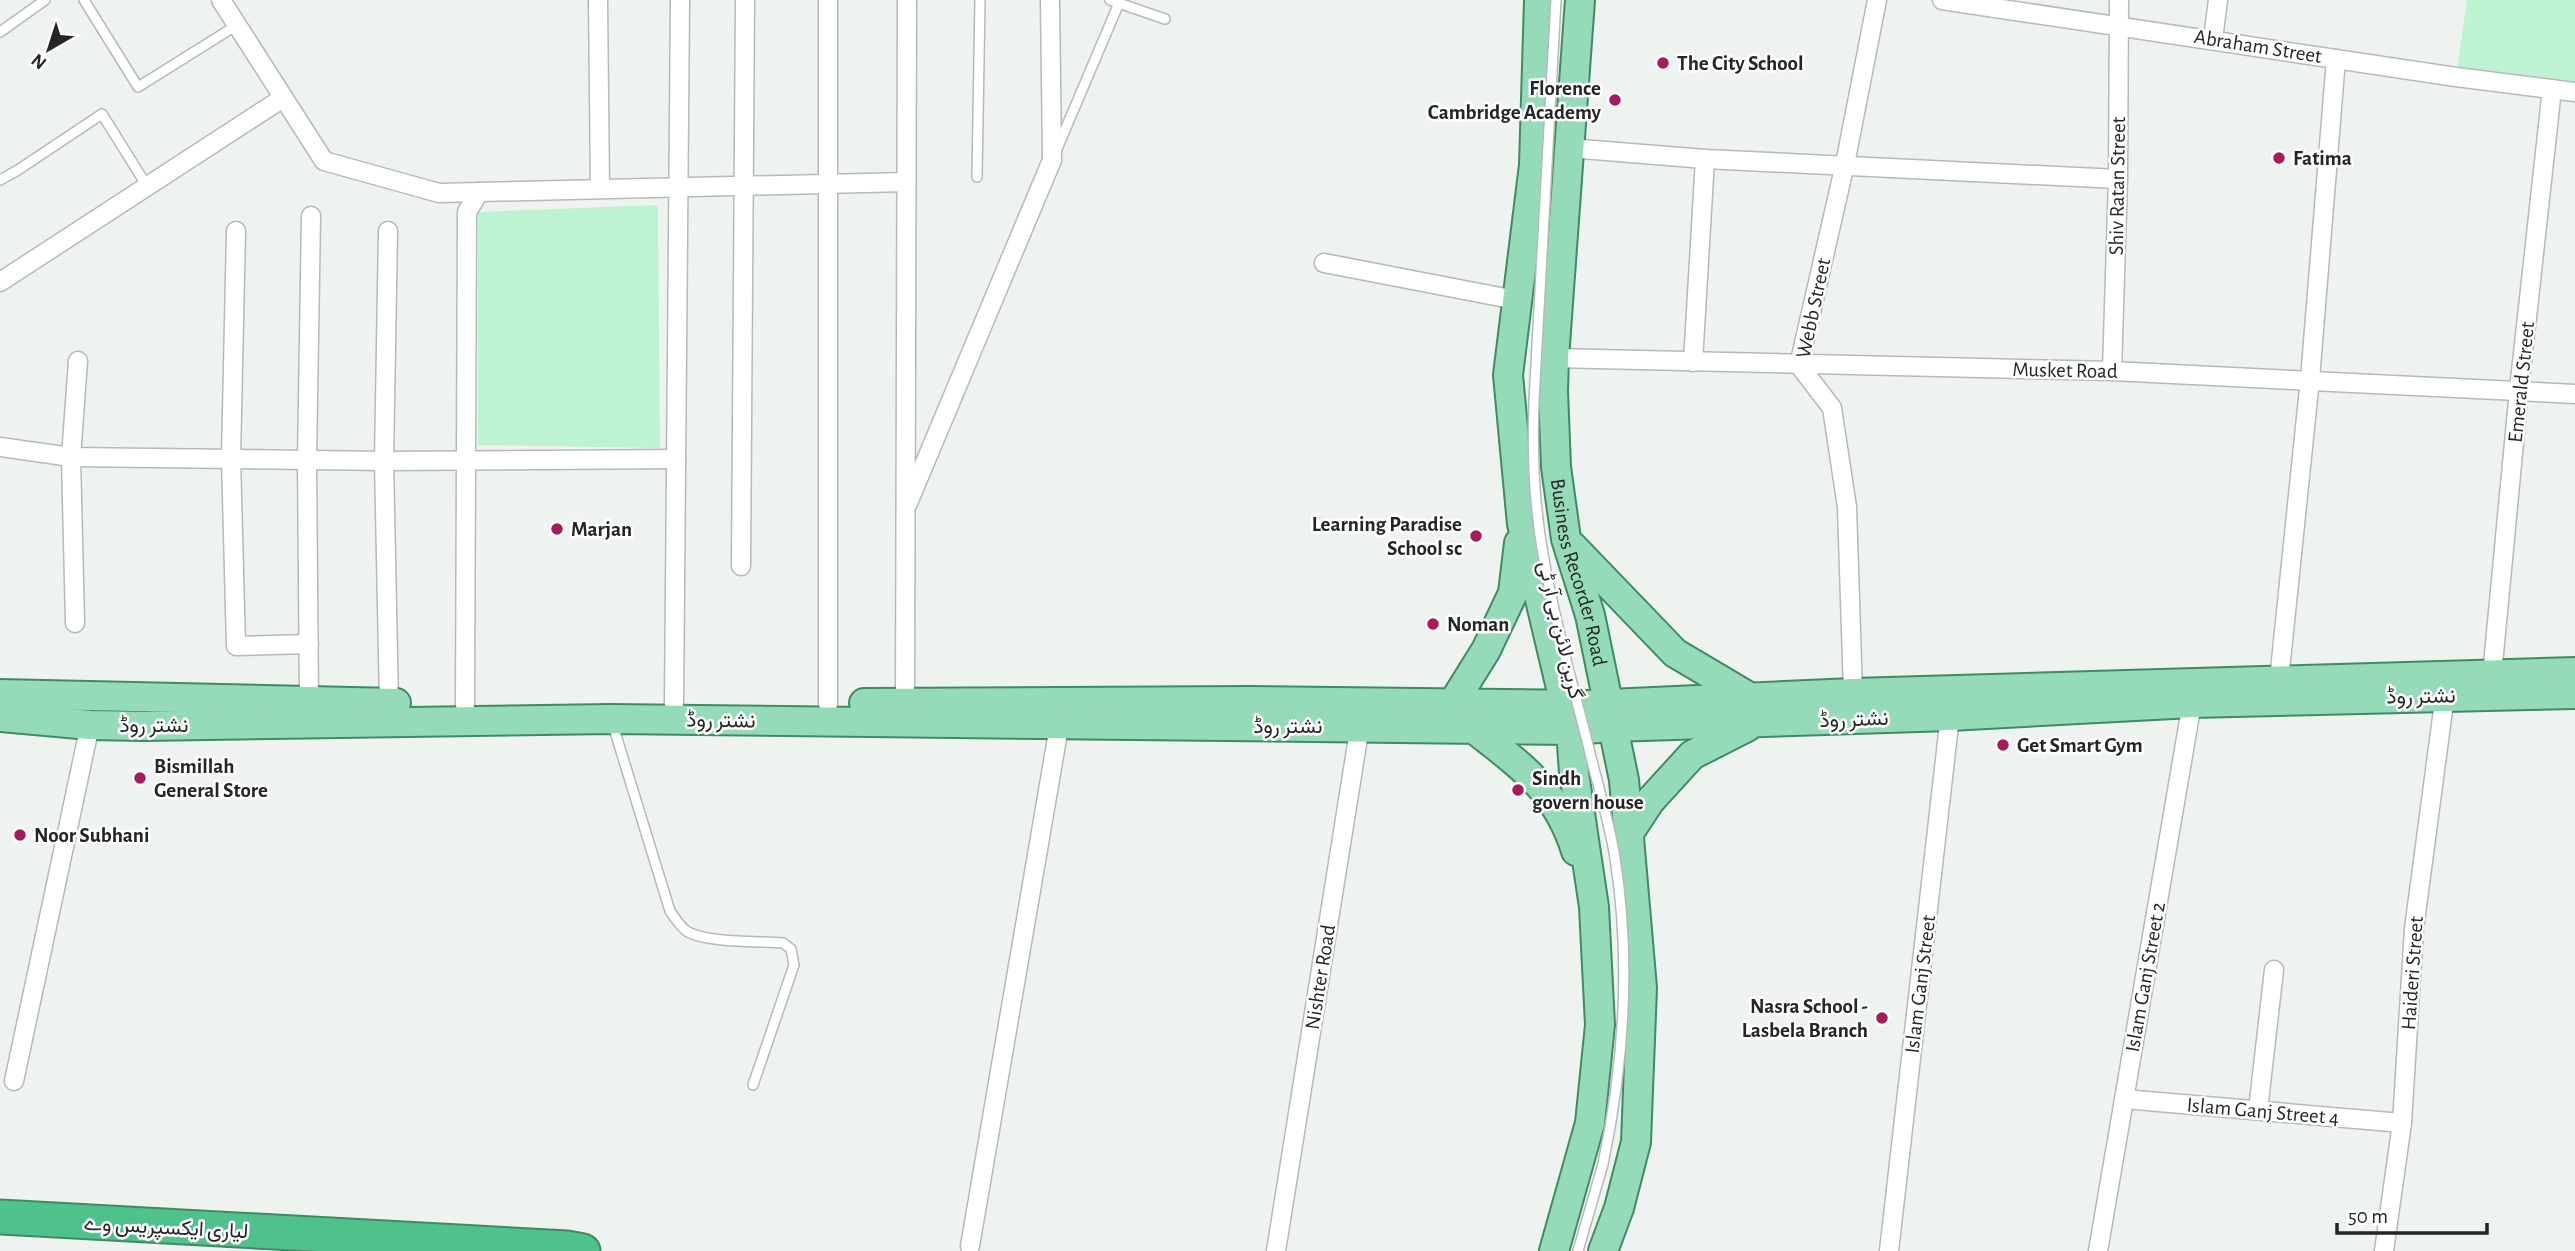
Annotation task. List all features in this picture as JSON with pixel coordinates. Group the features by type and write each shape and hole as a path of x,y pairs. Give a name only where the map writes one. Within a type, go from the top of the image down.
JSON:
{"highway":[{"name":"لیاری ایکسپریس وے","path":"0,1217 553,1247 583,1251"}],"main road":[{"name":"Business Recorder Road","path":"1539,0 1534,165 1508,375 1522,524 1567,718 1594,907 1600,1025 1590,1122 1554,1251"},
{"name":"Business Recorder Road","path":"1580,0 1554,358 1556,467 1566,539 1590,615 1624,780 1642,988 1636,1142 1619,1208 1602,1251"},
{"path":"1453,703 1486,650 1513,593 1522,524"},
{"path":"1566,539 1675,653 1754,710 1692,755 1650,801 1629,833"},
{"name":"نشتر روڈ","path":"1754,710 1853,693 2575,671"},
{"name":"نشتر روڈ","path":"0,694 465,705 905,703 1061,713"},
{"name":"نشتر روڈ","path":"0,717 90,725 1061,713 1362,715 1474,729 1611,715 1754,710 1950,716 2192,703 2575,694"},
{"name":"نشتر روڈ","path":"1362,715 1453,703 1567,718"},
{"path":"1474,729 1546,790 1572,836 1594,907"}],"street":[{"path":"221,0 324,161 439,193 906,182"},
{"path":"598,0 600,190"},
{"path":"674,705 680,0"},
{"path":"741,566 746,0"},
{"path":"828,0 828,704"},
{"path":"905,703 907,0"},
{"path":"905,510 1052,160 1050,0"},
{"name":"Webb Street","path":"1853,693 1847,507 1832,408 1799,365 1877,0"},
{"name":"Abraham Street","path":"1942,0 2575,92"},
{"name":"Shiv Ratan Street","path":"2112,371 2118,179 2119,0"},
{"path":"2213,39 2218,0"},
{"path":"2279,680 2310,379 2336,59"},
{"name":"Emerald Street","path":"2493,675 2519,390 2552,89"},
{"path":"0,282 283,97"},
{"path":"1569,148 1705,159 2118,179"},
{"path":"1693,362 1705,159"},
{"path":"465,705 467,212 479,192"},
{"path":"309,702 307,460 311,216"},
{"path":"236,231 231,458 236,646 309,644"},
{"path":"388,231 384,461 388,703"},
{"path":"1324,263 1516,300"},
{"name":"Musket Road","path":"1554,358 2112,371 2575,394"},
{"path":"75,624 71,457 78,361"},
{"path":"0,447 71,457 384,461 676,459"},
{"name":"Haideri Street","path":"2384,1251 2402,1123 2414,929 2445,695"},
{"name":"Islam Ganj Street 2","path":"2098,1251 2192,703"},
{"path":"970,1246 1061,713"},
{"name":"Nishter Road","path":"1276,1251 1362,715"},
{"name":"Islam Ganj Street","path":"1889,1251 1950,716"},
{"path":"14,1082 90,725"},
{"path":"2258,1110 2273,970"},
{"name":"Islam Ganj Street 4","path":"2124,1099 2402,1123"}],"lane":[{"path":"0,32 45,0"},
{"path":"84,0 138,86 237,24"},
{"path":"977,177 980,0"},
{"name":"گرین لائن بی آر ٹی","path":"1556,0 1534,400 1536,499 1547,573 1616,860 1624,988 1618,1084 1611,1125 1578,1251"},
{"path":"1052,160 1115,2 1165,19"},
{"path":"0,180 102,114 147,186"},
{"path":"611,719 670,911 679,924 702,937 783,943 791,949 794,965 753,1085"}],"green space":[{"path":"2467,0 2575,0 2575,92 2456,77"},
{"path":"658,205 660,448 478,445 478,212"}],"place":[{"name":"The City School","path":"1663,63"},
{"name":"Florence Cambridge Academy","path":"1615,100"},
{"name":"Fatima","path":"2279,158"},
{"name":"Marjan","path":"557,529"},
{"name":"Learning Paradise School sc","path":"1476,536"},
{"name":"Noman","path":"1433,624"},
{"name":"Get Smart Gym","path":"2003,745"},
{"name":"Bismillah General Store","path":"140,778"},
{"name":"Sindh govern house","path":"1518,790"},
{"name":"Noor Subhani","path":"20,835"},
{"name":"Nasra School - Lasbela Branch","path":"1882,1018"}]}
